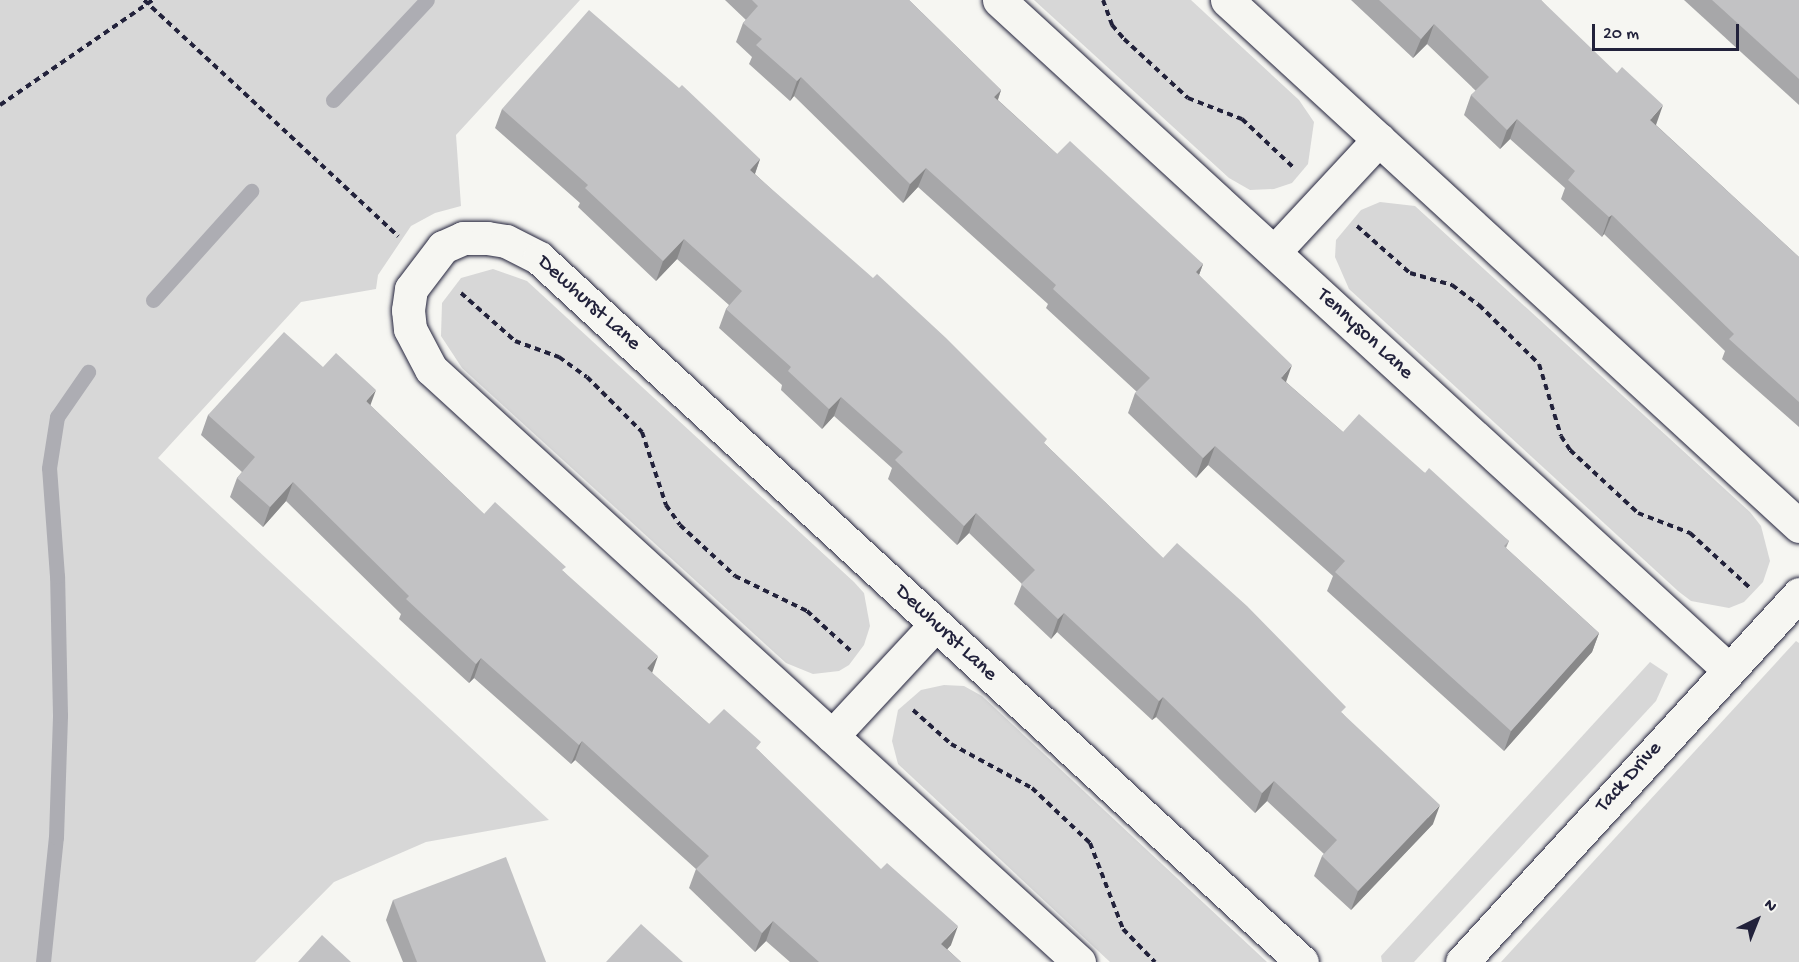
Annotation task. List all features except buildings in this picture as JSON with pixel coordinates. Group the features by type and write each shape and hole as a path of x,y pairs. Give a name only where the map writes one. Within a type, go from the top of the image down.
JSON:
{"street":[{"name":"Tennyson Lane","path":"999,0 1729,670"},
{"path":"1227,0 1799,526"},
{"path":"1274,252 1379,139"},
{"name":"Dewhurst Lane","path":"1079,962 431,369 410,329 408,310 411,289 428,263 443,247 464,238 506,241 539,258 1302,962"},
{"name":"Tack Drive","path":"1462,962 1799,594"},
{"path":"832,736 935,625"}],"path":[{"path":"0,105 146,2 153,0"},
{"path":"1103,0 1112,25 1124,39 1188,98 1242,119 1301,174"},
{"path":"146,2 406,243"},
{"path":"1349,219 1410,273 1452,285 1479,304 1539,364 1561,436 1570,450 1638,513 1690,532 1756,592"},
{"path":"459,292 515,341 559,357 587,377 642,432 666,505 680,525 735,576 807,610 857,658"},
{"path":"904,701 951,744 1032,788 1090,843 1119,922 1155,962"}],"shaded area":[{"path":"0,0 580,0 456,135 461,206 435,213 411,226 378,275 376,289 301,302 158,458 549,820 426,842 334,882 255,962 0,962"},
{"path":"1034,0 1191,0 1299,100 1314,122 1308,164 1292,183 1274,189 1250,190 1229,178"},
{"path":"1380,202 1415,206 1750,512 1761,526 1770,561 1763,582 1744,602 1729,608 1691,601 1678,591 1349,289 1335,257 1336,240 1361,210"},
{"path":"493,269 527,281 864,593 870,626 864,645 849,665 839,671 813,674 786,663 462,368 441,336 442,303 461,278"},
{"path":"1796,641 1799,643 1799,962 1501,962"},
{"path":"1650,662 1668,674 1656,701 1414,962 1382,962 1381,956"},
{"path":"944,685 964,686 982,696 1267,962 1110,962 898,764 892,741 898,710 921,690"}],"waterway":[{"path":"333,100 427,0"},
{"path":"153,300 251,191"},
{"path":"43,962 56,837 60,715 57,576 49,468 57,417 88,372"}]}
